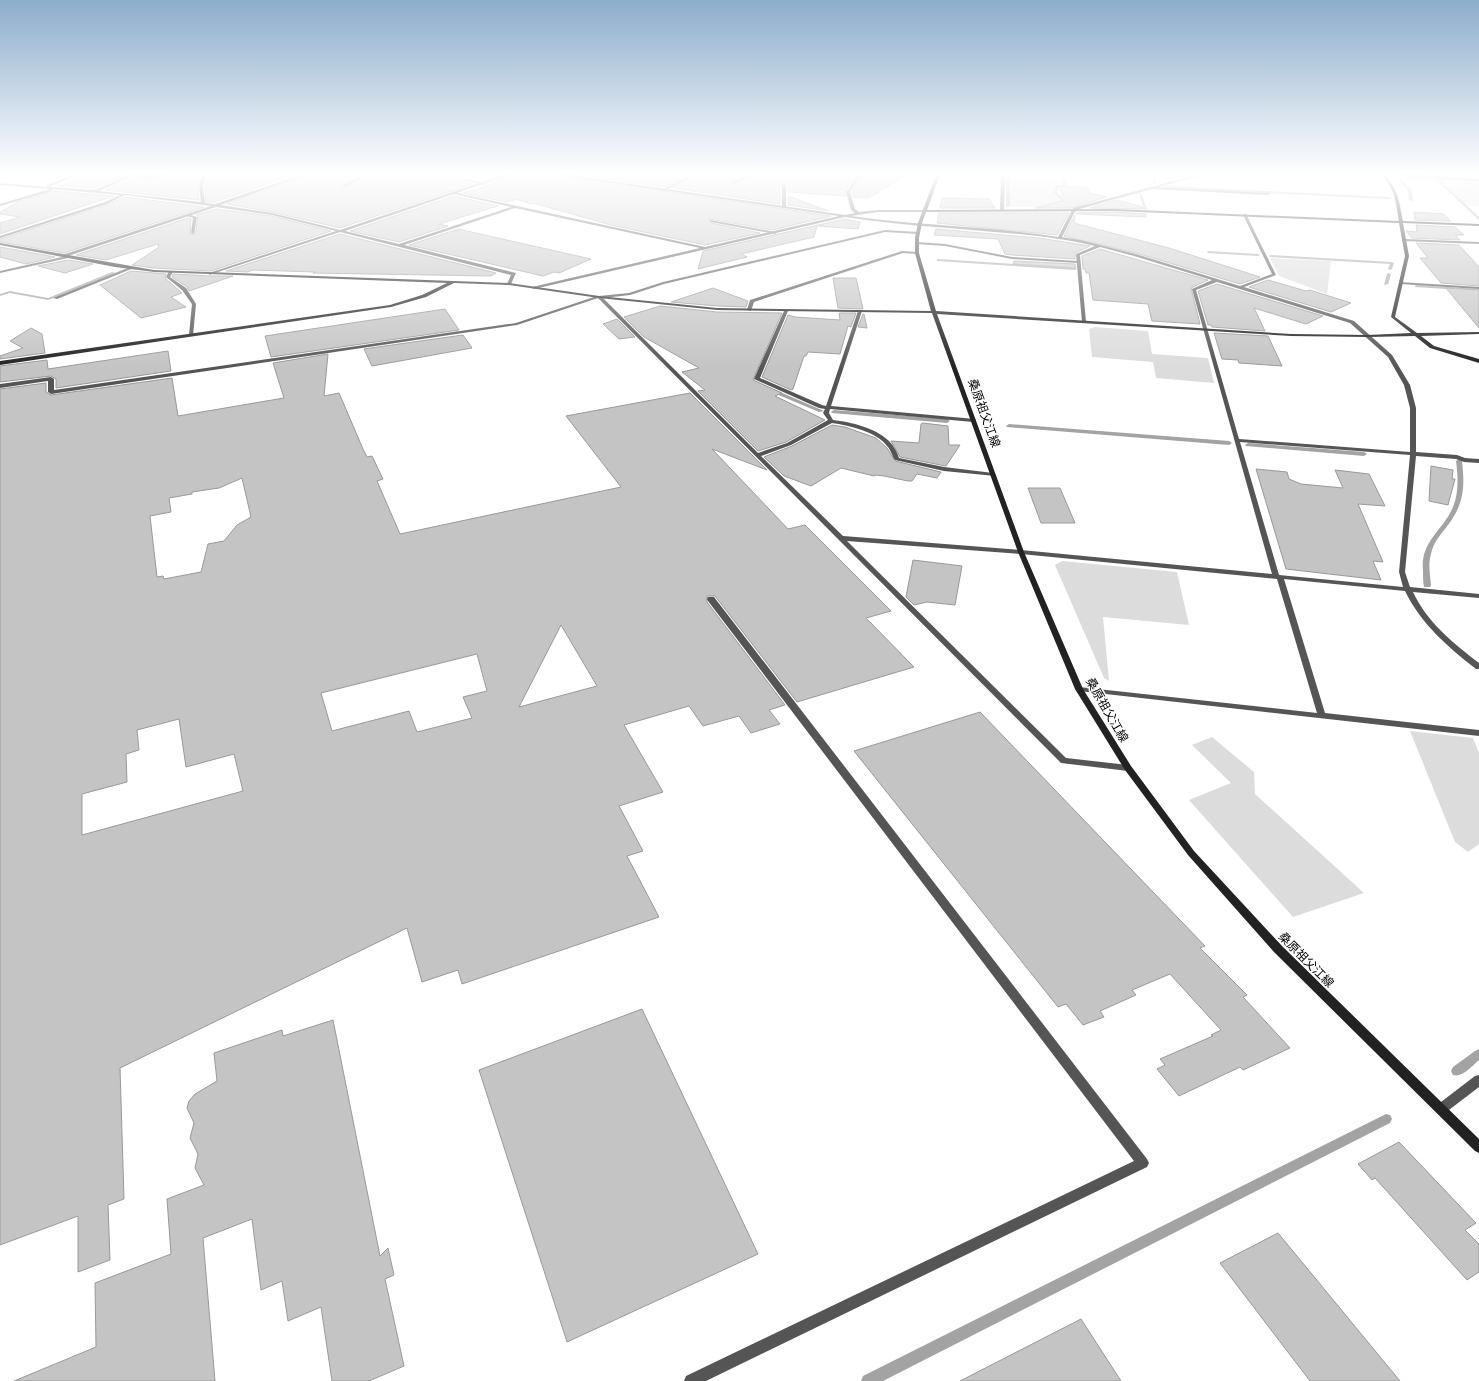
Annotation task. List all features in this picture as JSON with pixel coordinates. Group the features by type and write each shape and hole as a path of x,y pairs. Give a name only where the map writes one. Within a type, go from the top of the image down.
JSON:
{"street":[{"path":"0,272 65,256 116,239"},
{"path":"211,274 315,239"},
{"path":"374,239 514,274 509,284"},
{"path":"400,246 419,239"},
{"path":"664,239 708,249"},
{"path":"534,288 748,239"},
{"path":"0,386 51,379 51,392 517,324 599,297 630,294 663,283 849,239"},
{"name":"桑原祖父江線","path":"917,239 917,253 934,312 1021,552 1079,689 1128,768 1191,853 1269,939 1479,1147"},
{"path":"1071,239 1099,246 1241,287 1352,322 1390,356 1407,385 1413,408 1413,454 1402,572 1406,590 1429,624 1479,667"},
{"path":"1241,287 1274,275 1257,239"},
{"path":"1479,243 1405,240 1407,256 1393,317 1432,347 1479,361"},
{"path":"917,243 945,245 1012,258 1078,262"},
{"path":"0,244 132,268 171,272 509,284 599,297 717,309 934,312 1292,335 1368,336 1479,333"},
{"path":"1084,322 1078,254 1099,246"},
{"path":"749,310 752,301 903,252 917,253"},
{"path":"55,298 132,268"},
{"path":"171,272 168,277 184,289 194,304 191,335"},
{"path":"1217,280 1194,289 1204,330 1236,440 1322,716"},
{"path":"0,363 391,306 424,296 454,281"},
{"path":"1401,284 1479,288"},
{"path":"599,297 1064,761 1128,768"},
{"path":"786,311 757,379 821,407 973,420"},
{"path":"830,421 826,413 860,311"},
{"path":"757,455 789,444 830,421 839,422 876,434 889,443 897,459 944,469 993,475"},
{"path":"1236,440 1457,457 1464,460 1479,461"},
{"path":"840,538 1021,552 1479,596"},
{"path":"691,1381 1143,1162 711,599"},
{"path":"1079,689 1479,733"},
{"path":"1441,1109 1479,1080"}],"shaded area":[{"path":"1270,258 1331,261 1327,294 1279,276"},
{"path":"1095,327 1148,331 1152,354 1208,358 1214,383 1156,378 1153,362 1092,357 1089,329"},
{"path":"1062,561 1177,572 1189,625 1103,617 1109,681 1104,678 1055,565"},
{"path":"1410,731 1473,738 1479,753 1479,844 1468,852 1455,842"},
{"path":"1212,737 1254,772 1255,794 1364,893 1293,917 1189,800 1231,783 1192,745"}],"building":[{"path":"0,239 105,239 64,253 0,242"},
{"path":"123,239 306,239 211,271 154,268 132,265 159,247 158,244 106,260 76,255"},
{"path":"323,239 362,239 496,273 491,276 313,273 315,272 253,270 247,272 226,271"},
{"path":"388,239 407,239 399,242"},
{"path":"426,239 504,239 591,259 559,273 554,272 543,276 409,245"},
{"path":"679,239 730,239 705,245"},
{"path":"754,239 803,239 741,254 747,257 698,269 703,251"},
{"path":"998,239 1048,239 1090,246 1075,253 1075,259 1005,254"},
{"path":"1079,239 1136,239 1169,248 1260,277 1240,284 1136,253"},
{"path":"1416,243 1459,245 1479,267 1479,286 1441,283 1420,258 1428,258"},
{"path":"0,247 55,257 26,264 0,257"},
{"path":"1100,249 1208,280 1191,288 1200,324 1152,321 1148,304 1093,300 1089,273 1086,273 1085,269 1083,269 1082,256"},
{"path":"68,260 93,264 65,273 38,266"},
{"path":"1014,261 1075,264 1076,268 1013,264"},
{"path":"131,271 166,274 165,278 182,293 171,297 186,307 141,318 100,285"},
{"path":"173,274 233,276 189,291 187,287 172,277"},
{"path":"833,278 856,278 863,309 838,308"},
{"path":"1268,280 1306,291 1310,290 1351,303 1331,312 1249,287"},
{"path":"1217,284 1323,316 1306,324 1254,308 1265,331 1212,327 1211,325 1208,325 1198,291"},
{"path":"713,288 748,301 746,307 671,302"},
{"path":"1446,288 1479,290 1479,328"},
{"path":"660,306 717,312 782,313 753,380 782,393 775,396 825,420 786,442 758,451 698,391 705,390 682,372 699,368 644,337 624,317"},
{"path":"445,309 459,330 271,357 265,336"},
{"path":"839,313 856,313 851,327 848,326 840,354 808,352 806,356 804,356 793,389 791,390 762,377 788,315 795,317 840,320"},
{"path":"864,314 867,328 858,327"},
{"path":"617,319 635,337 619,339 603,324"},
{"path":"31,328 42,334 45,353 0,359 0,356 23,348 10,341"},
{"path":"1214,333 1268,336 1282,366 1239,363 1238,360 1222,359"},
{"path":"463,335 472,348 372,366 364,349"},
{"path":"168,351 171,371 56,388 56,379 51,376 0,382 0,366 47,360 48,369"},
{"path":"328,354 324,396 339,393 367,457 372,456 383,479 377,481 400,534 621,487 566,416 690,393 767,470 712,449 788,529 805,525 891,611 866,618 914,667 797,702 715,596 707,596 707,602 785,705 769,710 780,724 751,733 739,716 703,726 689,706 624,725 663,792 619,806 643,851 627,856 659,917 462,984 458,970 422,982 407,928 120,1068 124,1199 108,1205 110,1260 78,1272 78,1216 0,1245 0,389 46,383 46,392 51,395 172,378 178,416 284,398 273,363","holes":["242,478 251,517 237,525 224,541 208,544 201,572 164,579 163,576 157,577 150,516 171,512 169,498 192,494 192,492 219,488","561,625 597,686 519,707","477,654 487,691 463,697 472,718 417,732 409,711 332,731 321,693","179,719 186,767 234,754 243,791 82,835 82,794 127,782 126,754 139,750 137,730"]},
{"path":"921,424 948,426 949,445 960,445 946,466 900,457 891,441 919,443"},
{"path":"832,425 845,427 876,438 887,448 895,461 941,472 937,478 917,474 912,481 908,481 884,476 874,476 841,468 811,486 784,476 764,457 792,446"},
{"path":"1431,466 1453,470 1452,479 1455,479 1448,505 1429,501"},
{"path":"1256,469 1287,472 1289,479 1301,484 1343,488 1335,470 1369,474 1385,506 1358,504 1383,562 1373,561 1381,580 1286,569"},
{"path":"1028,488 1060,488 1075,523 1041,523"},
{"path":"913,560 962,566 955,605 927,602 914,605 906,597"},
{"path":"980,712 1205,946 1200,948 1247,995 1243,997 1290,1048 1243,1070 1240,1067 1179,1096 1157,1069 1165,1065 1160,1059 1213,1036 1211,1035 1221,1030 1170,974 1132,990 1136,995 1100,1011 1104,1017 1083,1025 1066,1004 1058,1007 854,751"},
{"path":"642,1009 758,1254 567,1342 479,1070"},
{"path":"333,1020 380,1256 388,1248 394,1275 385,1279 404,1366 369,1381 332,1381 321,1307 288,1321 282,1281 261,1290 252,1219 203,1238 215,1381 14,1381 96,1347 95,1283 171,1254 167,1199 204,1185 195,1168 198,1154 190,1138 194,1123 187,1108 189,1101 195,1094 217,1081 214,1053 282,1030 283,1036"},
{"path":"1399,1142 1476,1223 1465,1230 1479,1244 1479,1272 1467,1280 1375,1178 1372,1180 1358,1164"},
{"path":"1278,1233 1400,1381 1310,1381 1220,1263"},
{"path":"1081,1319 1121,1381 960,1381"}],"waterway":[{"path":"1208,252 1258,255"},
{"path":"1271,256 1392,263 1390,269"},
{"path":"938,260 1075,269"},
{"path":"0,295 10,292 48,299 114,273"},
{"path":"1386,284 1389,274"},
{"path":"1417,286 1479,290"},
{"path":"771,390 821,411"},
{"path":"834,412 947,421"},
{"path":"1009,426 1229,443"},
{"path":"1248,445 1364,454"},
{"path":"1427,585 1427,553 1433,541 1456,509 1460,495 1461,482 1459,461"},
{"path":"1457,1071 1479,1054"},
{"path":"868,1381 1386,1119"}]}
